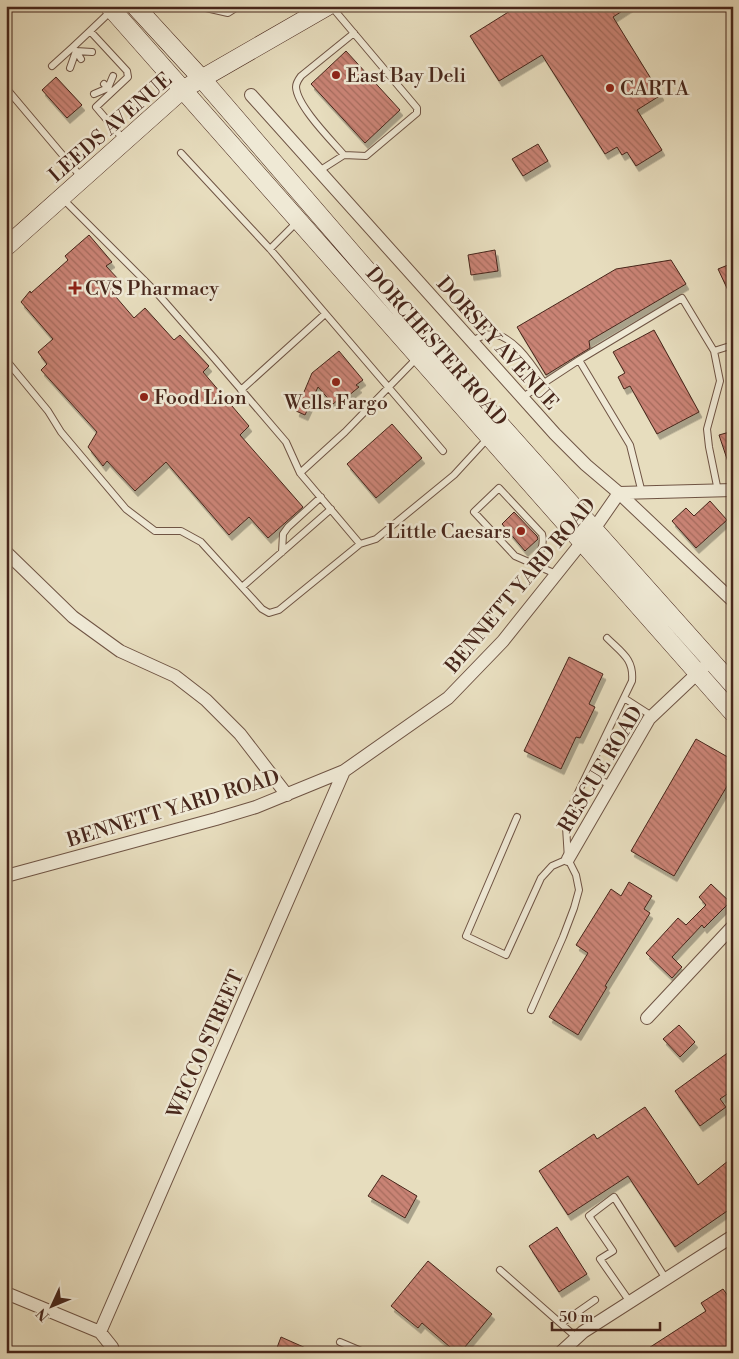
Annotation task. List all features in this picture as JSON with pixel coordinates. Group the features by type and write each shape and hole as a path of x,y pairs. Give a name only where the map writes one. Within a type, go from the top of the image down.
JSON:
{"main road":[{"name":"DORCHESTER ROAD","path":"135,6 202,79 432,345 733,684"},
{"name":"DORCHESTER ROAD","path":"110,8 733,713"},
{"name":"LEEDS AVENUE","path":"6,247 182,90 321,8"},
{"path":"418,357 432,345"}],"street":[{"name":"DORSEY AVENUE","path":"251,95 555,434 733,601"},
{"path":"619,493 733,490"},
{"name":"BENNETT YARD ROAD","path":"6,876 256,807 344,771 448,698 503,641 594,529 619,493"},
{"path":"6,552 73,617 120,651 175,676 206,700 240,734 286,795"},
{"name":"RESCUE ROAD","path":"568,859 652,716 711,660"},
{"name":"WECCO STREET","path":"100,1332 344,771"},
{"path":"647,1018 733,926"},
{"path":"560,1353 576,1337 733,1236"},
{"path":"6,1293 100,1332 112,1347 114,1353"}],"lane":[{"path":"199,7 217,8 228,13 238,6"},
{"path":"52,66 75,49 110,8"},
{"path":"319,171 344,155 366,156 417,114 417,108 354,33 321,8"},
{"path":"90,31 127,71 128,77 94,94"},
{"path":"344,155 310,115 298,97 296,89 297,82 301,76 354,33"},
{"path":"75,49 92,52"},
{"path":"75,49 81,59"},
{"path":"70,68 75,49"},
{"path":"113,76 96,107 124,141"},
{"path":"6,88 83,178"},
{"path":"181,153 270,249 443,451"},
{"path":"62,198 156,293 286,442 300,473 360,544"},
{"path":"270,249 298,221"},
{"path":"523,397 579,360 682,298 714,351 720,382 707,429 718,491"},
{"path":"241,390 325,314"},
{"path":"472,341 487,334 506,339 517,347 544,383"},
{"path":"714,351 733,346"},
{"path":"300,473 345,432 418,357"},
{"path":"6,360 48,411 61,432 126,509 155,531 181,531 201,542 262,609 269,613 279,610 360,544 376,539 454,475 489,437"},
{"path":"579,360 630,445 642,493"},
{"path":"533,564 544,541 542,534 499,488 474,512 515,556 533,564 556,574"},
{"path":"282,552 284,534 288,527 321,497"},
{"path":"242,587 331,509"},
{"path":"531,1010 563,937 579,890 576,875 568,859 566,827 573,803 632,681 633,670 628,660 607,638"},
{"path":"624,698 652,716"},
{"path":"587,774 611,785"},
{"path":"516,817 466,936 506,955 541,878 552,866 568,859"},
{"path":"630,1302 600,1259 613,1251 589,1216 614,1198 666,1279"},
{"path":"500,1270 576,1337"},
{"path":"562,1323 595,1300"},
{"path":"340,1342 366,1353"}],"building":[{"name":"CARTA","path":"518,6 630,6 613,17 661,95 637,110 662,150 636,166 627,152 622,155 617,147 605,154 542,55 499,81 470,36"},
{"path":"346,51 400,110 365,143 311,84"},
{"path":"56,77 82,105 67,118 42,90"},
{"path":"538,144 548,161 523,176 512,159"},
{"path":"89,235 112,262 106,266 120,281 110,290 134,318 145,308 174,340 180,335 209,366 203,372 249,426 240,435 303,507 268,538 249,517 229,535 166,462 135,491 107,461 103,466 88,447 97,432 41,370 47,364 38,352 53,339 21,302 30,291 31,293 68,260 65,256"},
{"path":"495,250 498,271 471,275 468,255"},
{"path":"671,260 686,284 589,341 590,348 546,375 517,327 616,269"},
{"path":"733,263 733,301 718,269"},
{"path":"654,330 699,412 657,434 630,386 624,389 618,377 625,373 613,352"},
{"name":"Wells Fargo","path":"339,351 363,380 356,385 359,387 342,401 339,399 333,404 318,387 305,415 296,411 312,373"},
{"path":"392,424 422,458 376,498 347,464"},
{"path":"733,431 733,471 731,471 719,435"},
{"path":"710,501 727,520 696,548 672,521 686,508 694,516"},
{"name":"Little Caesars","path":"514,512 538,539 525,551 502,524"},
{"path":"569,657 603,674 589,704 595,707 580,738 576,737 561,769 524,751"},
{"path":"696,739 733,760 733,776 674,876 631,851"},
{"path":"629,882 652,896 644,909 650,913 605,986 607,987 578,1035 549,1017 588,953 576,945 611,889 621,896"},
{"path":"711,884 730,902 704,928 702,925 672,957 682,967 672,978 646,953 678,918 686,925 706,905 699,897"},
{"path":"679,1025 695,1042 680,1057 663,1039"},
{"path":"733,1049 733,1090 720,1099 726,1107 700,1126 675,1091"},
{"path":"645,1107 698,1185 728,1161 733,1169 733,1207 675,1247 628,1176 568,1215 539,1171 594,1134 597,1139"},
{"path":"382,1175 417,1196 405,1218 368,1196"},
{"path":"557,1227 587,1274 559,1292 529,1246"},
{"path":"428,1261 492,1314 460,1353 457,1353 422,1323 418,1328 391,1306"},
{"path":"723,1289 733,1303 733,1353 641,1353 706,1311 701,1303"},
{"path":"281,1337 317,1353 275,1353"}],"place":[{"name":"East Bay Deli","path":"336,75"},
{"name":"CARTA","path":"610,88"},
{"name":"CVS Pharmacy","path":"75,288"},
{"name":"Wells Fargo","path":"336,382"},
{"name":"Food Lion","path":"144,397"},
{"name":"Little Caesars","path":"521,531"}]}
